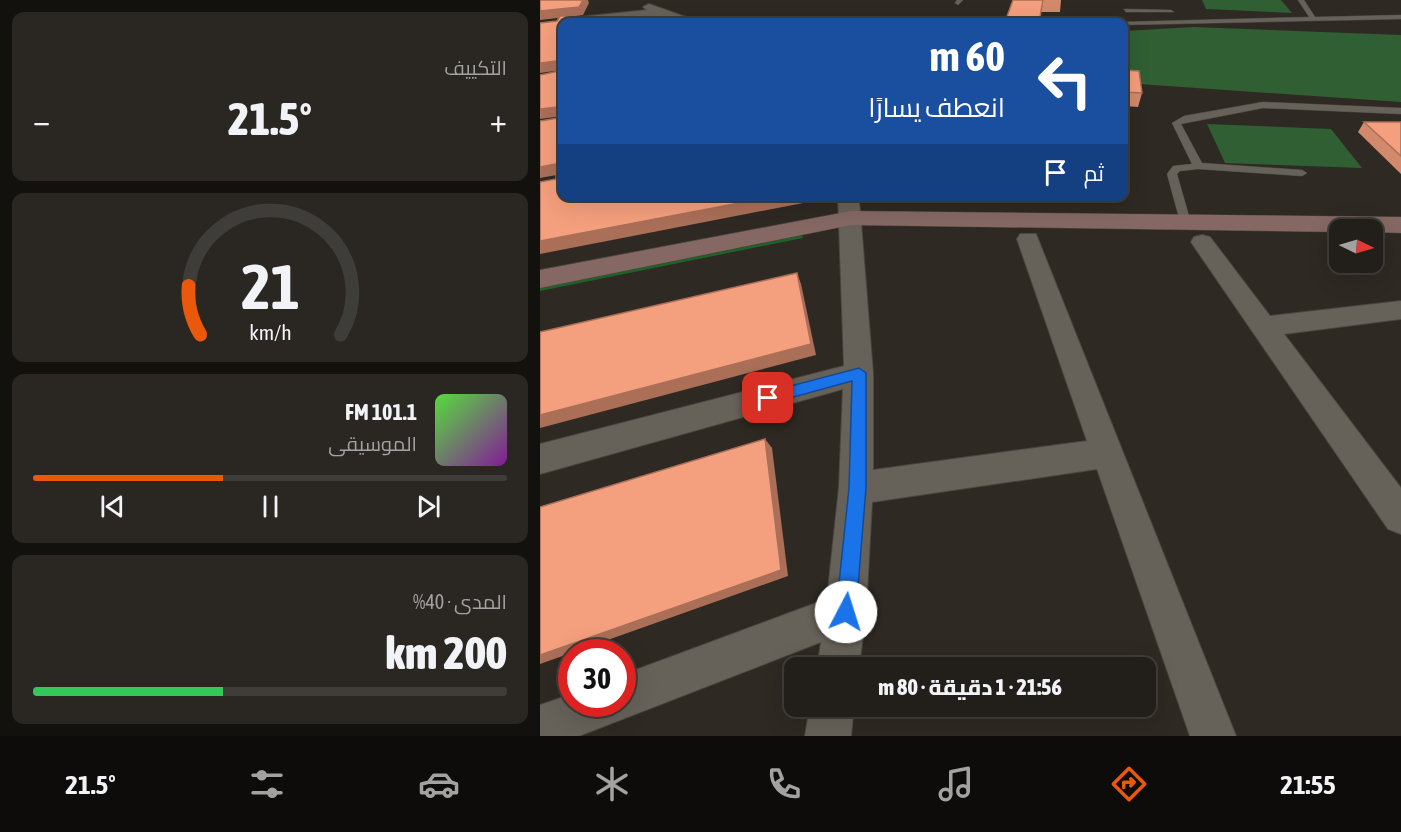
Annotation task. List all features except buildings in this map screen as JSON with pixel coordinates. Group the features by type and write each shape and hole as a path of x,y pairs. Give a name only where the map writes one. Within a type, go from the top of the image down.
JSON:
{"street":[{"path":"636,4 682,18"},
{"path":"646,18 665,12"},
{"path":"840,657 857,488 859,373 850,217"},
{"path":"540,302 850,217 1028,239 1401,225"},
{"path":"540,279 850,217 1193,232 1329,243"},
{"path":"1193,232 1401,517"},
{"path":"1028,239 1213,736"},
{"path":"1383,244 1401,245"},
{"path":"1263,327 1401,310"},
{"path":"540,459 859,373"},
{"path":"857,488 1108,453"},
{"path":"636,692 846,612"},
{"path":"540,728 570,717"}],"lane":[{"path":"1301,0 1313,19"},
{"path":"1126,10 1178,13"},
{"path":"1190,13 1313,19"},
{"path":"1128,23 1401,17"},
{"path":"1198,166 1178,131 1176,123 1184,119 1263,105 1401,111"},
{"path":"1193,232 1172,174 1177,168 1198,166 1302,173"}],"green space":[{"path":"1202,0 1281,0 1292,13 1206,9"},
{"path":"1194,27 1401,35 1401,102 1128,83 1128,31"},
{"path":"1207,124 1331,129 1362,168 1225,163"},
{"path":"802,235 803,238 540,291 540,288"}],"route":[{"path":"768,398 859,373 857,488 846,612"}]}
